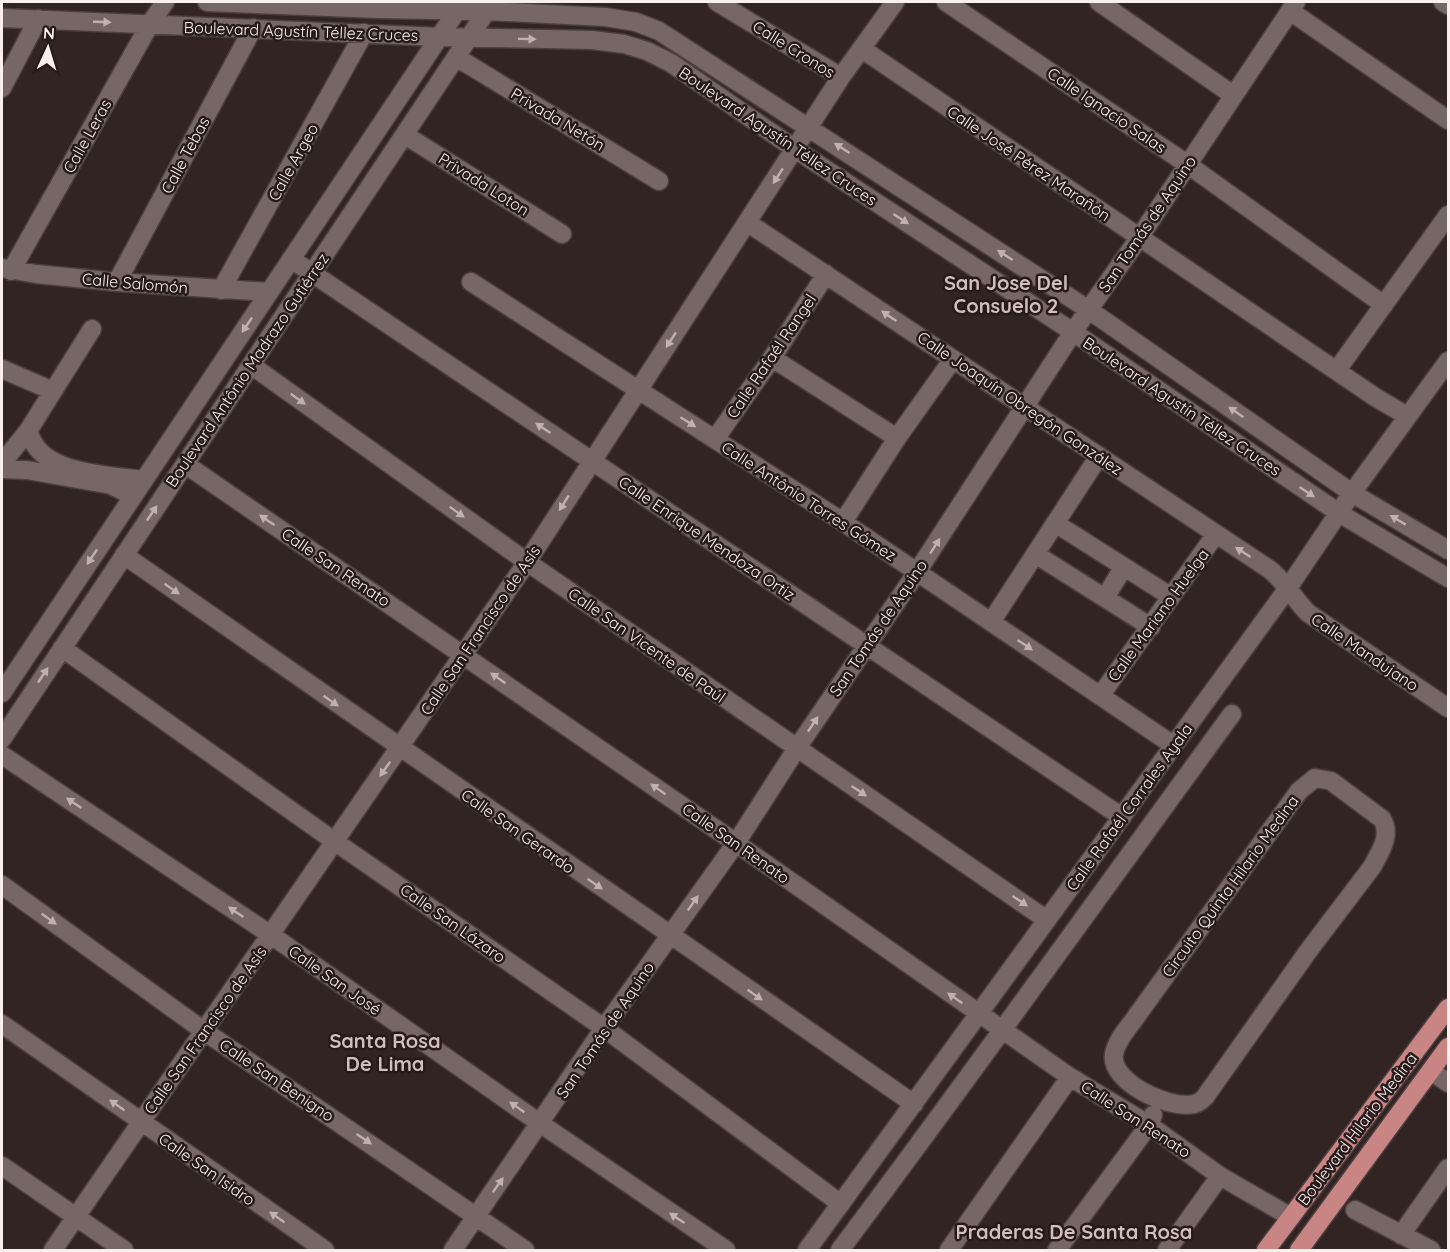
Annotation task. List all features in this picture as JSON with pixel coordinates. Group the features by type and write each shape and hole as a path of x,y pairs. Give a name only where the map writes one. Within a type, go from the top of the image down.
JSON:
{"main road":[{"name":"Boulevard Hilario Medina","path":"1266,1251 1449,1008"},
{"name":"Boulevard Hilario Medina","path":"1299,1251 1431,1071 1447,1054"}],"street":[{"name":"Calle Leras","path":"6,269 165,2"},
{"name":"Boulevard Agustín Téllez Cruces","path":"207,2 490,6 636,22 668,36 1089,310 1352,493 1449,550"},
{"name":"Calle Cronos","path":"717,2 841,77"},
{"name":"Calle San Francisco de Asís","path":"53,1251 527,562 841,77 895,2"},
{"name":"Calle Ignacio Salas","path":"946,2 1187,164 1384,305"},
{"path":"1099,2 1233,94"},
{"path":"1443,2 1449,5"},
{"name":"Boulevard Antônio Madrazo Gutiérrez","path":"2,693 460,6"},
{"name":"Boulevard Antônio Madrazo Gutiérrez","path":"2,739 490,6"},
{"name":"San Tomás de Aquino","path":"453,1251 604,1029 736,843 797,748 917,572 1072,332 1139,238 1293,6"},
{"path":"1293,6 1449,120"},
{"name":"Boulevard Agustín Téllez Cruces","path":"2,18 441,37 592,40 624,44 647,51 680,69 795,149 1072,332 1339,513 1449,578"},
{"path":"2,88 38,20"},
{"name":"Calle Tebas","path":"117,282 253,28"},
{"name":"Calle Argeo","path":"221,290 364,33"},
{"name":"Calle José Pérez Marañón","path":"862,49 1139,238 1407,416"},
{"name":"Privada Netón","path":"456,57 659,181"},
{"name":"Privada Loton","path":"405,135 562,234"},
{"path":"1337,370 1449,215"},
{"name":"Calle Joaquín Obregón González","path":"748,223 1269,569 1288,588"},
{"name":"Calle Enrique Mendoza Ortiz","path":"291,259 1122,817"},
{"name":"Calle Salomón","path":"6,269 117,282 269,292"},
{"name":"Calle Rafaél Rangel","path":"715,439 826,274"},
{"name":"Calle Antônio Torres Gómez","path":"471,282 843,522 1173,745"},
{"path":"2,463 28,431 92,329"},
{"path":"772,357 897,438"},
{"path":"843,522 897,438 953,359"},
{"name":"Calle Rafaél Corrales Ayala","path":"807,1251 1288,588 1352,493 1449,361"},
{"name":"Calle San Vicente de Paúl","path":"251,364 527,562 1047,920"},
{"path":"2,369 53,391"},
{"path":"28,431 40,452 58,463 84,471 144,480"},
{"path":"991,622 1100,456"},
{"name":"Calle San Renato","path":"185,464 464,654 1070,1077 1149,1125 1220,1176 1291,1217"},
{"path":"2,469 17,469 111,486 133,496"},
{"path":"1055,524 1170,596"},
{"name":"Calle Mariano Huelga","path":"1100,696 1216,534"},
{"path":"1035,554 1151,627"},
{"name":"Calle San Gerardo","path":"124,555 914,1104"},
{"path":"1105,597 1123,568"},
{"name":"Calle Mandujano","path":"1288,588 1298,603 1325,626 1449,708"},
{"name":"Calle San Lázaro","path":"62,648 604,1029 841,1204"},
{"path":"823,1228 848,1248 1040,977 1232,714"},
{"name":"Calle San José","path":"2,755 271,935 726,1251"},
{"name":"Circuito Quinta Hilario Medina","path":"1315,778 1331,781 1382,819 1386,826 1386,833 1380,853 1205,1096 1197,1104 1185,1105 1161,1101 1133,1085 1118,1071 1114,1062 1114,1054 1123,1036 1299,790 1315,778"},
{"name":"Calle San Benigno","path":"2,885 204,1031 525,1251"},
{"name":"Calle San Isidro","path":"2,1024 325,1251"},
{"path":"1431,1071 1449,1083"},
{"path":"949,1251 1070,1077"},
{"path":"1119,1107 1133,1085"},
{"path":"1057,1251 1149,1125 1161,1101"},
{"path":"2,1166 124,1251"},
{"path":"1401,1235 1449,1168"},
{"path":"1167,1251 1220,1176"},
{"path":"1355,1210 1431,1251"}],"district":[{"name":"San Jose Del Consuelo 2","path":"1006,294"},
{"name":"Santa Rosa De Lima","path":"385,1052"},
{"name":"Praderas De Santa Rosa","path":"1074,1231"}]}
